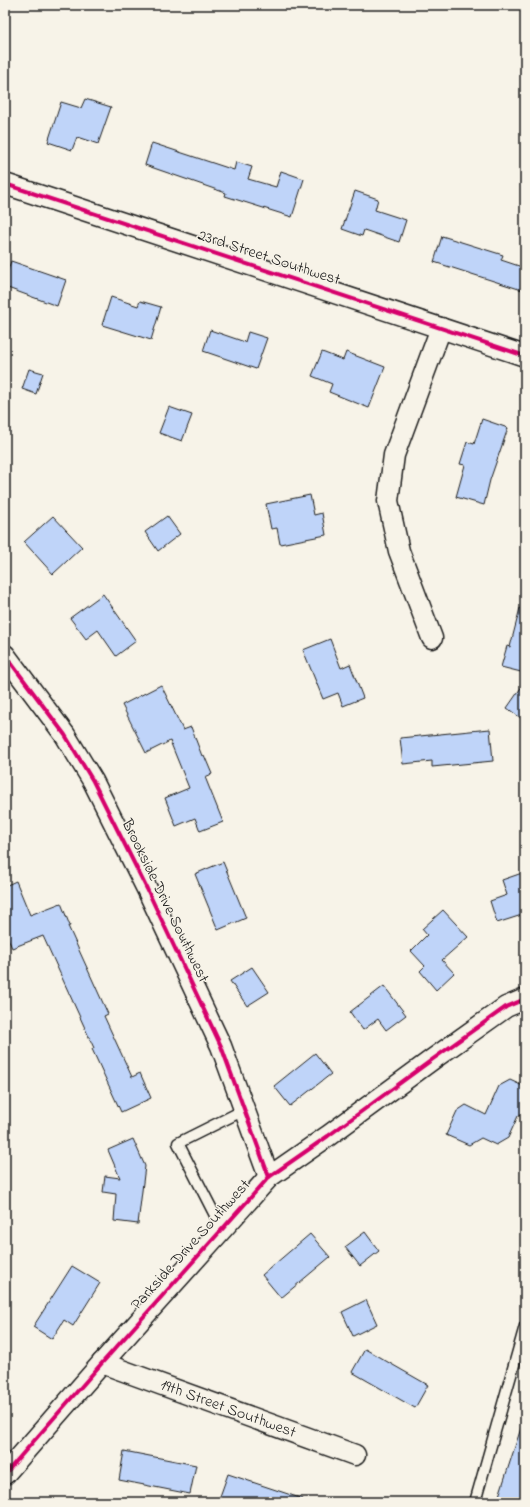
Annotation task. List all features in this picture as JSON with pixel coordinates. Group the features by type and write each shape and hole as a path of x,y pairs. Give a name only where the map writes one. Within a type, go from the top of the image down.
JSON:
{"street":[{"name":"23rd Street Southwest","path":"5,184 525,356"},
{"path":"432,638 399,551 388,501 394,455 441,328"},
{"name":"Brookside Drive Southwest","path":"5,654 65,735 93,781 147,889 221,1046 269,1177"},
{"name":"Parkside Drive Southwest","path":"5,1474 102,1363 269,1177 506,1007 525,999"},
{"name":"19th Street Southwest","path":"102,1363 355,1455"}],"lane":[{"path":"222,1229 178,1143 244,1110"},
{"path":"475,1502 525,1326"}],"building":[{"path":"85,99 111,107 98,144 77,137 72,150 48,142 61,102 81,108"},
{"path":"152,143 234,170 236,162 252,167 248,179 276,187 281,171 304,179 292,217 225,196 226,193 145,165"},
{"path":"355,191 378,199 375,210 406,220 399,242 364,230 362,236 342,229"},
{"path":"442,236 503,255 501,260 525,268 525,291 434,262"},
{"path":"11,261 66,280 57,306 5,287 5,278"},
{"path":"111,297 138,306 140,301 161,307 151,340 102,325"},
{"path":"210,330 245,342 248,332 267,338 256,369 203,351"},
{"path":"322,352 343,360 346,352 385,367 369,408 329,392 332,384 312,376"},
{"path":"29,369 43,373 36,394 22,389"},
{"path":"169,407 192,415 182,441 159,433"},
{"path":"482,419 508,428 490,480 484,505 456,497 465,465 460,464 467,442 474,444"},
{"path":"310,495 314,515 322,513 326,535 280,544 277,528 271,529 266,504"},
{"path":"53,516 82,547 53,574 24,542"},
{"path":"167,516 180,534 158,551 145,532"},
{"path":"103,594 136,641 116,656 98,630 86,639 70,618"},
{"path":"520,608 525,609 525,673 501,667 507,646 510,647"},
{"path":"330,639 341,668 350,664 363,698 343,706 338,693 323,699 303,650"},
{"path":"525,682 525,721 507,708"},
{"path":"161,685 183,730 191,727 202,756 204,755 212,774 205,777 223,822 200,831 195,818 176,826 165,798 189,788 170,741 146,753 122,705"},
{"path":"490,729 493,761 432,767 432,761 403,764 400,738"},
{"path":"223,862 246,918 218,930 195,874"},
{"path":"525,872 525,914 497,923 490,901 507,895 502,880"},
{"path":"16,881 30,915 61,903 70,926 68,926 108,1014 104,1016 132,1077 140,1073 151,1098 121,1112 92,1049 94,1048 43,936 12,948 5,931 5,886"},
{"path":"443,910 468,937 442,960 454,973 436,990 420,971 425,966 411,951 427,935 422,929"},
{"path":"252,967 269,992 247,1006 230,981"},
{"path":"384,986 406,1015 386,1030 378,1019 363,1030 350,1012"},
{"path":"315,1053 331,1074 290,1106 274,1086"},
{"path":"510,1080 525,1087 525,1112 518,1116 508,1138 496,1145 481,1138 469,1145 446,1135 457,1111 466,1105 486,1115 499,1086"},
{"path":"133,1139 145,1166 138,1224 114,1221 116,1194 103,1192 105,1176 120,1178 108,1150"},
{"path":"365,1232 379,1251 360,1266 345,1247"},
{"path":"310,1234 330,1257 281,1298 262,1275"},
{"path":"72,1266 100,1283 73,1326 64,1320 52,1339 33,1327"},
{"path":"366,1300 377,1324 353,1336 342,1312"},
{"path":"365,1349 428,1385 415,1408 352,1372"},
{"path":"522,1425 525,1425 525,1502 497,1502"},
{"path":"124,1451 196,1465 190,1494 119,1480"},
{"path":"228,1474 303,1499 303,1502 218,1502"}],"cycle path":[{"path":"5,184 525,356"},
{"path":"5,655 65,735 93,781 147,889 221,1046 269,1177"},
{"path":"5,1474 102,1363 269,1177 506,1007 525,999"}]}
